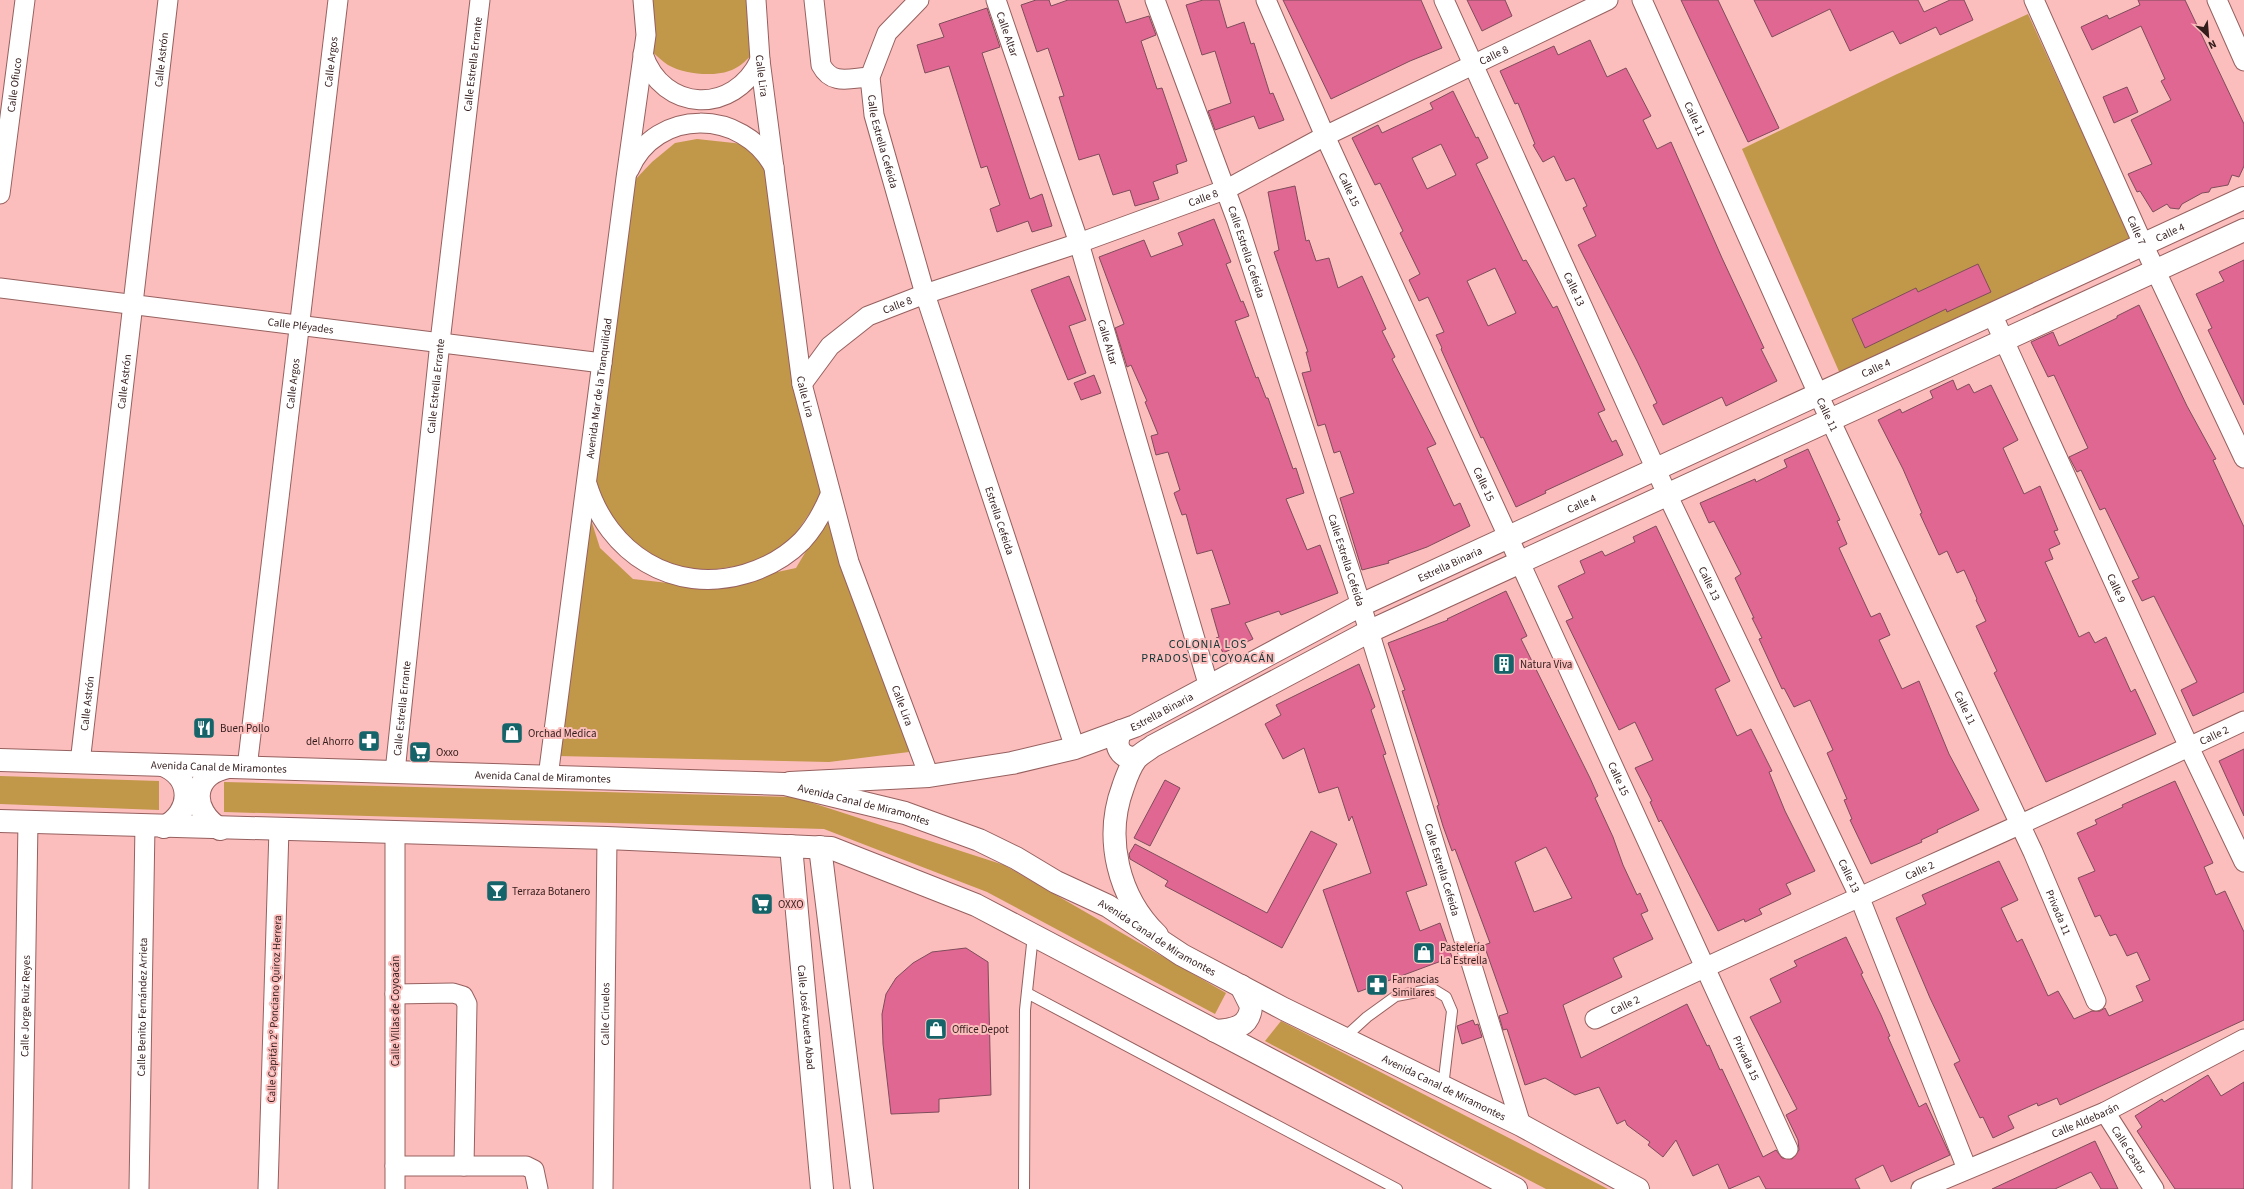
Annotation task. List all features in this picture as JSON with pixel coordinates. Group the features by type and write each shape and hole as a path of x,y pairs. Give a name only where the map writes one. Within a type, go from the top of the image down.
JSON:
{"street":[{"name":"Calle Ofiuco","path":"0,194 25,0"},
{"name":"Calle Astrón","path":"80,763 168,0"},
{"name":"Calle Argos","path":"238,767 299,325 338,0"},
{"name":"Calle Estrella Errante","path":"395,772 440,342 480,0"},
{"name":"Avenida Mar de la Tranquilidad","path":"548,777 586,480 646,35 643,0"},
{"name":"Calle Lira","path":"756,0 760,60 802,384 830,495 849,562 929,776"},
{"path":"814,0 821,65 826,75 834,79 870,77"},
{"name":"Calle Estrella Cefeida","path":"918,0 887,33 870,77 874,115 924,294"},
{"name":"Calle Altar","path":"996,0 1079,243 1209,687"},
{"name":"Calle Estrella Cefeida","path":"1155,0 1227,189 1361,605 1368,632 1521,1125"},
{"name":"Calle 15","path":"1266,0 1325,136 1705,966"},
{"name":"Calle 13","path":"1444,0 1667,494 1859,896 1967,1169"},
{"name":"Calle 8","path":"802,384 830,346 868,316 924,294 1079,243 1227,189 1325,136 1608,0"},
{"name":"Calle 11","path":"1642,0 1818,394 2019,825"},
{"name":"Calle 7","path":"2034,0 2143,244 2244,458"},
{"path":"2217,0 2244,61"},
{"path":"643,54 647,66 663,86 685,98 697,100 724,97 746,82 755,72 760,60"},
{"path":"626,178 639,153 654,139 672,129 699,123 726,126 744,135 760,148 775,170"},
{"name":"Calle 4","path":"1508,537 2244,198"},
{"path":"1182,956 1165,943 1137,912 1127,894 1120,874 1114,834 1116,814 1127,776 1136,758 1153,746 1368,632 2244,230"},
{"name":"Calle Pléyades","path":"0,288 602,363"},
{"name":"Estrella Cefeida","path":"924,294 1075,748"},
{"name":"Calle 9","path":"1992,314 2189,747 2244,862"},
{"path":"586,480 598,514 620,542 633,554 664,571 698,579 717,580 735,577 753,572 781,558 801,542 813,528 830,495"},
{"name":"Estrella Binaria","path":"785,784 929,776 1012,763 1075,748 1135,726 1361,605 1508,537"},
{"name":"Calle 2","path":"1595,1019 1705,966 2019,825 2244,721"},
{"path":"1121,731 1117,745 1119,751 1124,756 1136,758"},
{"name":"Avenida Canal de Miramontes","path":"0,760 785,784 905,813 979,840 1016,858 1056,882 1108,906 1182,956 1521,1125 1638,1189"},
{"path":"154,826 173,823 180,815 186,795 180,776 172,769 163,765"},
{"path":"220,829 203,814 199,804 199,793 202,783 209,774 217,770 238,767"},
{"path":"0,821 220,829 279,829 607,838 831,848 976,905 1516,1189"},
{"name":"Calle Jorge Ruiz Reyes","path":"22,1189 28,822"},
{"name":"Privada 11","path":"2019,825 2033,852 2096,1001"},
{"name":"Calle Benito Fernández Arrieta","path":"139,1189 154,826"},
{"name":"Calle Capitán 2º Ponciano Quiroz Herrera","path":"268,1189 279,829"},
{"name":"Calle Villas de Coyoacán","path":"395,832 395,1189"},
{"name":"Calle Ciruelos","path":"604,1189 607,838"},
{"name":"Calle José Azueta Abad","path":"791,846 822,1189"},
{"path":"820,847 862,1189"},
{"name":"Privada 15","path":"1705,966 1788,1149"},
{"path":"1215,1031 1232,1030 1244,1024 1248,1018 1252,1006 1241,986"},
{"path":"394,994 453,993 463,996 467,1004 464,1166"},
{"path":"1259,1054 1252,1040 1254,1024 1263,1013 1270,1010 1284,1008"},
{"name":"Calle Aldebarán","path":"1921,1189 2105,1112 2244,1040"},
{"name":"Calle Castor","path":"2105,1112 2154,1189"},
{"path":"395,1166 526,1166 534,1170 538,1189"}],"lane":[{"path":"1024,1189 1027,992 1033,935"},
{"path":"1344,1038 1367,1017 1396,996 1433,988 1446,997 1452,1011 1443,1087"},
{"path":"1027,992 1397,1189"}],"shaded area":[{"path":"650,0 747,0 752,55 736,68 715,74 698,74 682,71 668,65 651,51"},
{"path":"2028,14 2132,241 1841,376 1742,149 1895,75"},
{"path":"697,139 743,144 768,172 823,484 820,498 783,552 764,562 717,569 684,570 633,563 591,478 632,183 652,162 675,143"},
{"path":"587,507 600,548 633,579 677,584 726,583 796,568 828,514 917,751 829,762 557,756"},
{"path":"0,776 159,781 159,810 0,804"},
{"path":"224,782 794,797 1004,865 1226,993 1215,1014 987,892 824,829 224,812"},
{"path":"1281,1021 1608,1189 1546,1189 1265,1041"}],"building":[{"path":"1036,0 1049,0 1051,6 1068,0 1118,0 1126,23 1149,16 1156,35 1141,41 1157,89 1162,88 1187,161 1176,165 1178,173 1153,182 1159,199 1135,206 1130,190 1113,195 1099,154 1079,160 1059,97 1064,96 1048,48 1037,52 1021,5"},
{"path":"1203,0 1219,0 1227,28 1244,22 1251,44 1254,43 1270,94 1273,93 1284,120 1259,129 1254,116 1215,130 1208,111 1231,103 1215,51 1202,55 1186,5"},
{"path":"1283,0 1421,0 1442,48 1410,61 1331,99"},
{"path":"1467,0 1505,0 1512,16 1482,31"},
{"path":"1681,0 1718,0 1779,128 1748,142"},
{"path":"1754,0 1918,0 1924,12 1950,0 1964,0 1973,20 1940,35 1936,27 1900,44 1893,31 1850,51 1830,9 1772,37"},
{"path":"2138,0 2185,0 2244,124 2244,166 2239,177 2232,175 2228,185 2211,188 2209,192 2202,193 2182,204 2179,209 2170,208 2167,204 2153,212 2140,191 2137,192 2128,174 2152,164 2131,120 2171,100 2161,81 2165,79 2141,26 2092,50 2081,27 2107,15 2109,19 2140,5"},
{"path":"987,8 1000,47 982,53 1030,199 1042,194 1052,226 1032,232 1028,221 997,232 990,209 1000,205 987,166 981,168 949,66 925,73 917,45 944,37 939,24"},
{"path":"1590,40 1607,77 1626,68 1651,116 1643,120 1657,149 1671,142 1722,258 1764,348 1761,349 1777,381 1726,406 1722,397 1663,425 1653,405 1657,403 1578,245 1596,236 1583,208 1587,206 1574,178 1566,181 1554,156 1543,162 1533,145 1535,144 1518,103 1515,104 1500,71 1554,46 1558,55"},
{"path":"2127,87 2138,112 2114,123 2103,97"},
{"path":"1453,91 1476,138 1478,137 1488,158 1476,164 1523,261 1526,260 1553,308 1557,306 1605,410 1598,413 1612,442 1616,440 1623,455 1545,491 1546,493 1516,507 1483,437 1481,438 1441,349 1442,348 1436,335 1444,332 1428,297 1419,301 1409,280 1420,274 1400,233 1403,231 1380,183 1375,185 1352,138 1378,125 1382,133 1433,109 1430,103","holes":["1441,144 1456,175 1427,189 1412,158","1495,268 1516,313 1488,326 1467,281"]},
{"path":"1295,186 1306,241 1309,240 1316,261 1329,258 1338,288 1362,276 1386,329 1382,331 1395,357 1392,359 1436,444 1427,448 1454,506 1460,503 1470,526 1427,547 1388,561 1389,563 1362,570 1340,498 1354,493 1340,451 1334,453 1325,424 1318,426 1302,373 1311,371 1306,352 1308,352 1274,252 1279,250 1268,192"},
{"path":"1214,219 1231,262 1226,264 1241,302 1243,301 1249,316 1235,321 1256,378 1258,377 1266,398 1268,398 1293,469 1296,468 1304,493 1286,499 1307,550 1320,545 1338,593 1281,615 1279,611 1245,623 1253,639 1223,653 1216,638 1219,637 1211,609 1230,604 1212,550 1197,554 1186,514 1182,515 1174,493 1180,490 1168,452 1156,455 1151,436 1158,434 1145,402 1147,401 1131,365 1127,367 1115,328 1124,324 1099,257 1144,240 1151,257 1183,245 1178,233"},
{"path":"2244,260 2244,405 2208,330 2212,328 2196,294 2224,281 2219,272"},
{"path":"1978,264 1991,292 1947,312 1946,309 1865,348 1852,319 1916,288 1918,292"},
{"path":"1069,276 1086,320 1069,326 1086,373 1068,380 1031,290"},
{"path":"2139,305 2187,406 2216,459 2213,460 2244,527 2244,692 2193,716 2181,690 2197,682 2154,596 2142,601 2132,581 2139,578 2105,508 2100,510 2081,470 2077,472 2069,457 2088,448 2054,375 2048,377 2031,342 2053,332 2059,346 2117,318 2117,316"},
{"path":"1094,375 1101,393 1081,400 1074,383"},
{"path":"1953,380 1957,390 1969,384 1974,393 1991,385 2018,440 2003,448 2024,494 2040,486 2058,530 2054,531 2060,544 2049,549 2053,559 2045,562 2079,637 2089,632 2095,643 2106,637 2131,692 2135,689 2156,734 2046,782 1994,673 1997,671 1976,626 1986,621 1964,570 1957,573 1947,551 1939,555 1920,514 1922,513 1903,469 1878,420 1900,409 1902,413 1933,398 1930,391"},
{"path":"1808,449 1840,520 1837,521 1847,544 1839,548 1871,617 1880,613 1890,635 1879,640 1902,689 1919,681 1949,754 1979,810 1937,830 1938,832 1921,840 1922,842 1871,864 1850,820 1852,819 1844,800 1847,799 1827,753 1833,750 1810,700 1794,707 1784,688 1782,689 1759,639 1762,638 1752,618 1754,618 1735,578 1741,574 1714,521 1709,523 1700,503 1755,479 1756,482 1787,467 1784,460"},
{"path":"1656,526 1730,681 1715,689 1737,736 1751,729 1772,771 1769,772 1785,811 1815,871 1786,884 1791,894 1759,909 1762,914 1745,922 1744,919 1718,931 1661,820 1659,822 1650,802 1652,801 1635,768 1653,760 1635,722 1619,730 1566,621 1573,618 1558,586 1585,573 1580,561 1602,551 1605,556 1635,542 1633,537"},
{"path":"1506,591 1527,636 1521,639 1590,778 1598,796 1595,798 1613,837 1623,865 1637,895 1640,893 1648,911 1641,914 1653,939 1613,958 1622,977 1563,1005 1581,1058 1687,1004 1707,1046 1709,1045 1720,1070 1722,1069 1763,1157 1776,1150 1782,1158 1792,1159 1799,1150 1798,1140 1786,1115 1797,1109 1750,1017 1781,1002 1770,979 1797,966 1794,961 1846,937 1863,973 1861,974 1881,1015 1890,1036 1888,1037 1919,1107 1926,1103 1950,1155 1891,1182 1883,1165 1855,1179 1860,1189 1766,1189 1759,1176 1729,1189 1718,1164 1693,1176 1676,1140 1663,1157 1648,1145 1650,1142 1627,1125 1625,1120 1617,1124 1599,1087 1575,1095 1545,1078 1525,1085 1507,1029 1503,1030 1499,1016 1508,1013 1484,945 1490,943 1455,849 1452,851 1443,826 1437,806 1439,805 1402,691 1405,690 1388,643 1448,620 1447,619","holes":["1546,847 1572,898 1534,912 1515,862"]},
{"path":"1359,664 1375,707 1371,710 1386,754 1383,755 1427,885 1406,892 1420,931 1440,923 1452,957 1358,992 1323,890 1371,873 1352,816 1349,821 1338,787 1319,793 1304,748 1283,759 1265,724 1281,715 1276,705"},
{"path":"2244,749 2244,816 2219,761"},
{"path":"1165,780 1180,788 1150,846 1134,838"},
{"path":"2175,781 2213,863 2204,867 2216,895 2225,891 2244,932 2244,1020 2060,1105 2057,1098 2038,1106 2037,1103 2008,1116 2014,1128 1993,1138 1983,1117 1980,1118 1954,1064 1960,1061 1930,998 1896,918 1926,904 1922,895 1999,861 2018,900 2001,908 2017,942 2022,939 2048,996 2058,991 2074,1019 2092,1011 2100,1011 2105,1008 2109,1016 2143,1001 2136,986 2150,980 2137,952 2127,956 2116,934 2110,936 2100,915 2095,917 2078,878 2095,871 2077,833 2097,824 2095,820 2123,807 2122,805"},
{"path":"1311,831 1337,844 1282,948 1165,886 1168,881 1130,859 1129,854 1135,844 1267,913"},
{"name":"Office Depot","path":"966,948 988,962 991,1095 939,1099 939,1112 891,1114 883,1044 882,1014 886,994 896,978 913,963 932,952"},
{"path":"1473,1020 1475,1025 1478,1024 1482,1037 1462,1044 1457,1026"},
{"path":"2208,1075 2221,1096 2244,1082 2244,1189 2175,1189 2137,1131 2142,1127 2135,1116 2162,1099 2164,1102"},
{"path":"2095,1141 2118,1189 2101,1189 2091,1172 2055,1189 1992,1189"}],"place":[{"name":"Natura Viva","path":"1504,664"},
{"name":"Buen Pollo","path":"204,728"},
{"name":"Orchad Medica","path":"512,733"},
{"name":"del Ahorro","path":"369,741"},
{"name":"Oxxo","path":"420,752"},
{"name":"Terraza Botanero","path":"497,891"},
{"name":"OXXO","path":"762,904"},
{"name":"Pastelería La Estrella","path":"1424,953"},
{"name":"Farmacias Similares","path":"1377,985"},
{"name":"Office Depot","path":"936,1029"}],"district":[{"name":"COLONIA LOS PRADOS DE COYOACÁN","path":"1208,651"}]}
